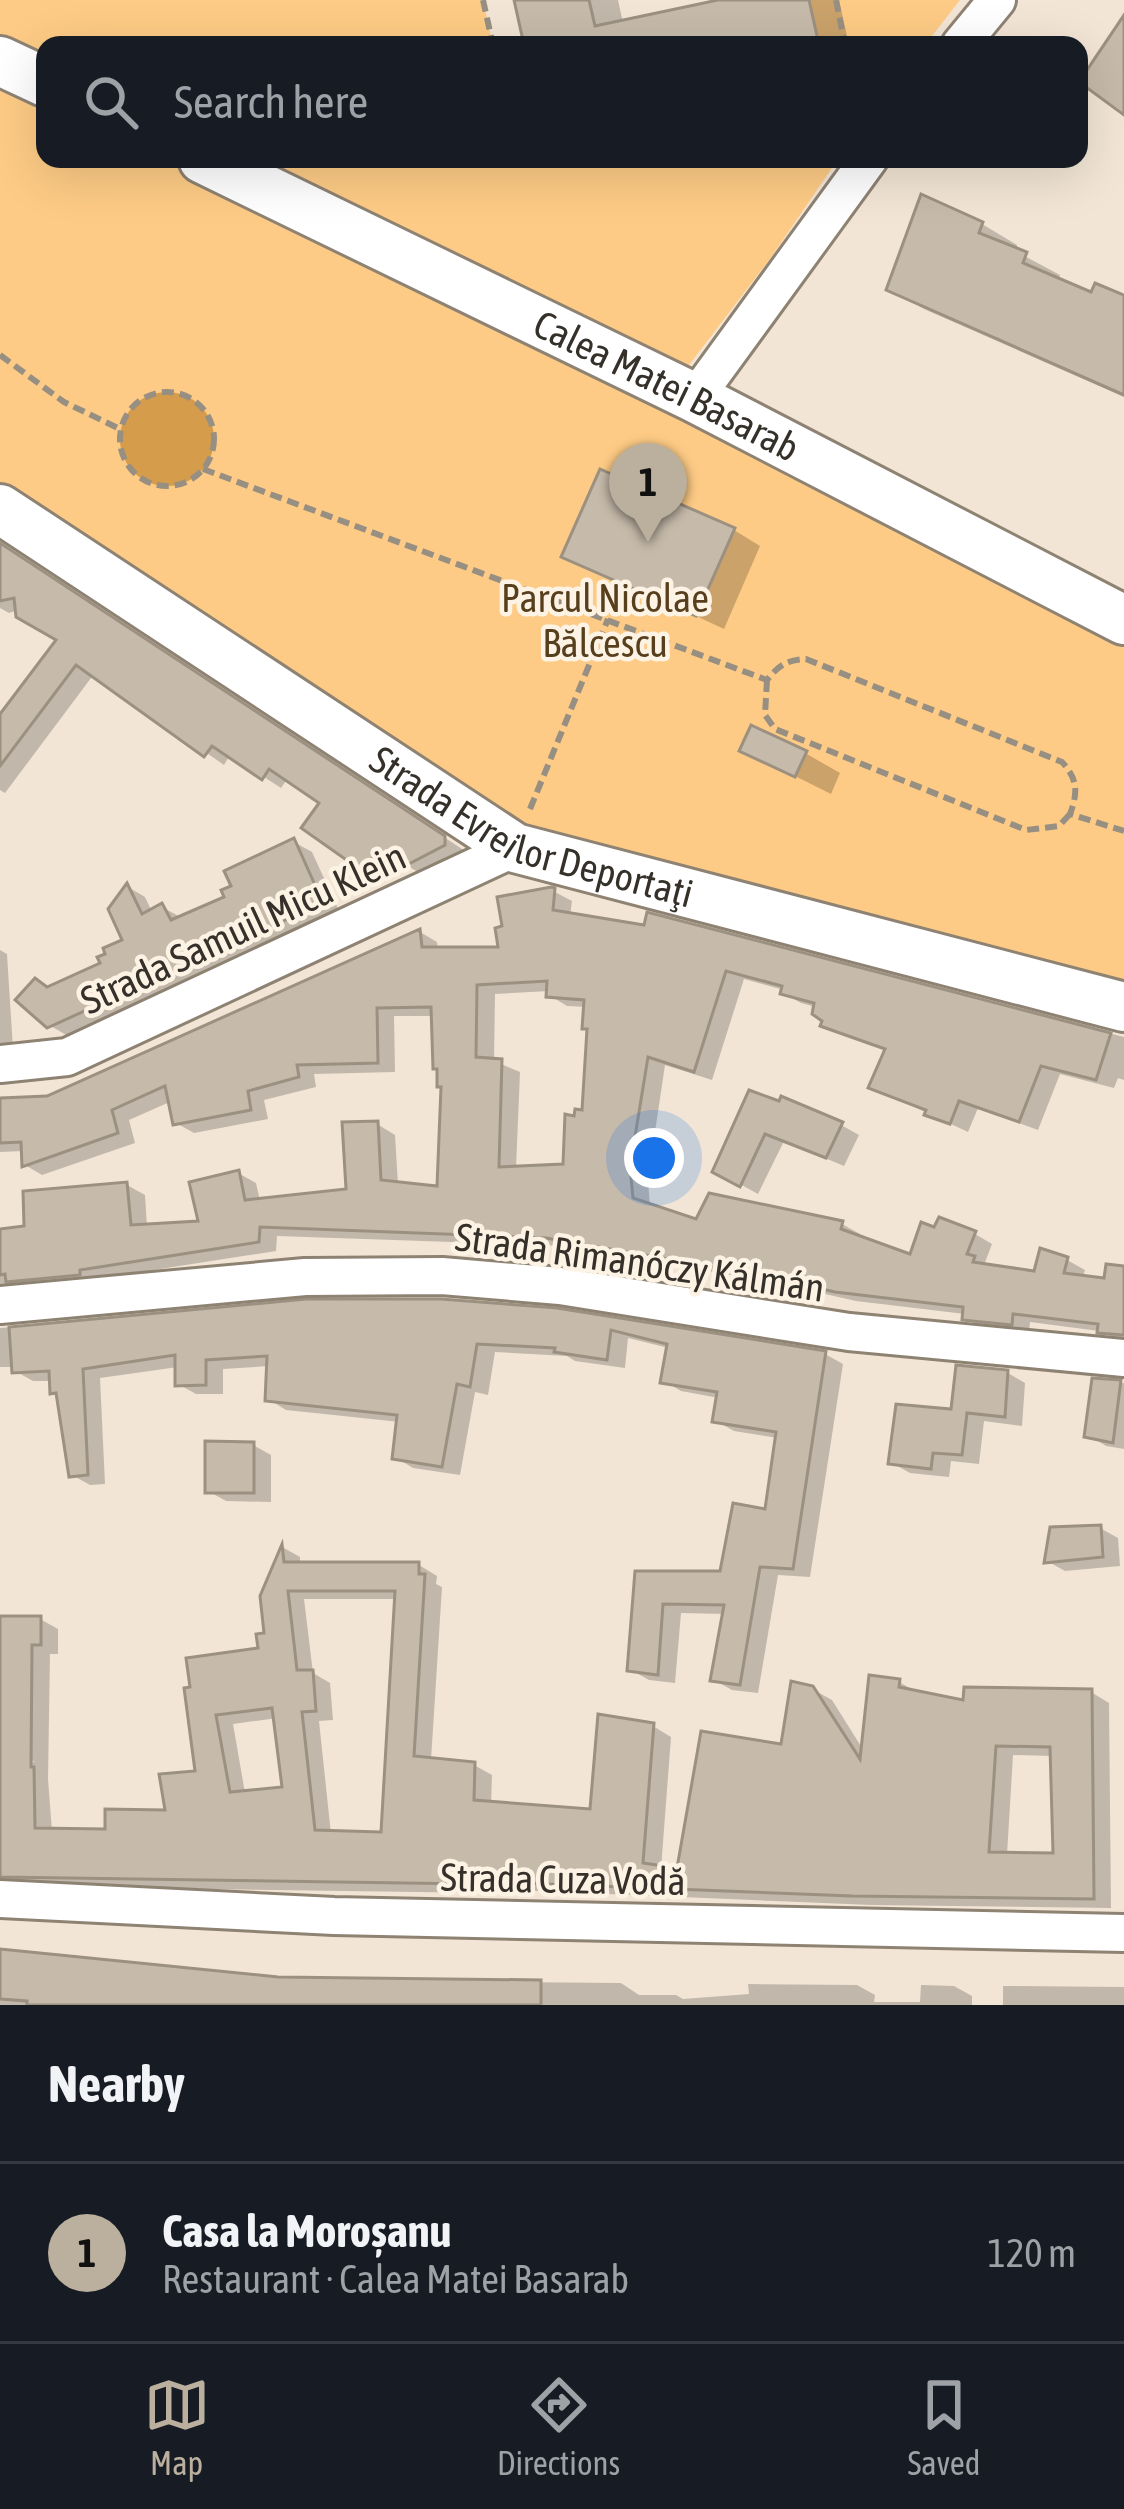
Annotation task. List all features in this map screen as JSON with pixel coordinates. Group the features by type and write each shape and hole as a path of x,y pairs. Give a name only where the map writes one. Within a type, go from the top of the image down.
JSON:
{"main road":[{"path":"0,61 36,78"},
{"name":"Calea Matei Basarab","path":"222,168 695,398 1124,620"},
{"name":"Strada Evreilor Deportaţi","path":"0,509 515,848 1124,1007"}],"street":[{"path":"967,36 997,0"},
{"path":"695,398 862,168"},
{"name":"Strada Samuil Micu Klein","path":"0,1064 67,1057 515,848"},
{"name":"Strada Rimanóczy Kálmán","path":"0,1305 305,1277 442,1276 560,1286 849,1332 1124,1358"},
{"name":"Strada Cuza Vodă","path":"0,1899 334,1916 1124,1933"}],"path":[{"path":"483,0 491,36"},
{"path":"836,0 843,36"},
{"path":"0,355 64,402 120,429"},
{"path":"181,394 206,412 214,442 203,469 177,485 147,482 125,460 120,429 136,403 150,395 181,394"},
{"path":"203,469 767,680"},
{"path":"515,848 608,619"},
{"path":"806,659 1062,762 1076,785 1070,814 1058,826 1026,830 775,729 765,715 767,680 790,660 806,659"},
{"path":"1070,814 1124,831"}],"green space":[{"name":"Parcul Nicolae Bălcescu","path":"0,0 483,0 491,36 36,36 36,168 832,168 686,369 1124,620 1124,1007 515,848 0,509"},
{"path":"807,0 960,0 932,36 817,36"}],"shaded area":[{"path":"167,392 200,406 214,439 200,472 167,486 134,472 120,439 134,406"}],"building":[{"path":"514,0 589,0 595,26 718,0 809,0 817,36 522,36"},
{"path":"1124,15 1124,115 1088,89 1088,69"},
{"path":"921,194 983,222 979,233 1027,252 1023,263 1091,292 1095,283 1124,295 1124,395 886,290"},
{"path":"600,469 735,528 696,616 561,557"},
{"path":"0,543 445,836 445,845 403,867 378,850 362,871 301,828 319,803 269,769 262,780 212,746 204,757 76,665 0,766 0,714 56,640 16,617 14,598 0,601"},
{"path":"751,725 807,751 795,777 739,751"},
{"path":"294,838 323,903 47,1028 15,1000 35,978 47,987 100,963 97,957 105,954 103,948 122,940 108,909 127,883 142,914 162,903 171,920 224,897 221,890 231,886 224,871"},
{"path":"551,887 555,888 553,910 644,925 647,912 1111,1033 1096,1080 1041,1066 1019,1122 959,1101 950,1124 868,1088 885,1049 820,1026 822,1021 812,1014 814,1003 780,994 782,986 726,971 694,1072 648,1057 630,1167 633,1198 696,1219 709,1193 843,1221 841,1229 910,1254 921,1222 934,1227 939,1217 976,1231 967,1254 975,1256 973,1262 1034,1271 1040,1248 1068,1257 1064,1273 1104,1278 1106,1264 1124,1266 1124,1335 1097,1333 1098,1324 1013,1314 1012,1325 962,1320 963,1307 835,1292 546,1238 260,1227 259,1242 80,1270 80,1275 6,1282 5,1274 0,1275 0,1229 24,1226 23,1191 127,1182 131,1225 198,1221 189,1182 239,1170 245,1200 346,1189 342,1122 378,1121 381,1180 437,1186 441,1087 437,1087 437,1069 433,1069 431,1007 377,1008 378,1063 297,1065 299,1077 248,1091 251,1110 173,1125 165,1086 112,1110 118,1133 22,1167 21,1142 0,1143 0,1098 47,1096 420,929 422,947 498,947 495,928 502,926 497,897","holes":["547,981 546,997 584,1000 582,1110 575,1109 574,1116 565,1114 563,1164 499,1167 502,1059 476,1057 477,985"]},
{"path":"749,1090 779,1101 781,1096 843,1122 826,1158 765,1134 740,1187 712,1172"},
{"path":"306,1299 441,1299 557,1308 826,1351 793,1569 760,1567 740,1685 710,1681 724,1605 663,1604 658,1675 627,1671 635,1571 720,1571 733,1503 765,1509 776,1432 712,1422 717,1392 660,1383 667,1344 611,1330 607,1360 554,1352 555,1348 477,1344 470,1387 457,1384 442,1467 392,1459 397,1415 265,1401 267,1356 206,1360 206,1385 175,1386 175,1355 83,1369 88,1475 69,1477 49,1371 12,1373 9,1327"},
{"path":"956,1365 1008,1370 1005,1417 967,1413 962,1455 933,1453 931,1469 888,1464 896,1404 951,1409"},
{"path":"1092,1378 1121,1380 1113,1443 1084,1437"},
{"path":"205,1441 254,1442 254,1493 205,1493"},
{"path":"1101,1525 1103,1557 1044,1563 1050,1527"},
{"path":"282,1544 284,1562 419,1562 419,1574 425,1574 414,1756 475,1762 474,1800 590,1809 598,1714 654,1723 643,1863 677,1868 701,1731 781,1744 791,1681 813,1686 860,1759 869,1675 900,1679 899,1687 963,1700 964,1687 1092,1689 1094,1899 852,1896 472,1881 0,1877 0,1616 41,1616 41,1645 32,1645 35,1828 105,1829 105,1809 165,1810 159,1774 195,1771 184,1688 190,1687 186,1658 258,1648 256,1634 264,1633 260,1596","holes":["288,1591 395,1591 381,1832 315,1830 302,1712 316,1711 313,1670 297,1670","272,1708 282,1787 230,1792 216,1715","996,1746 1050,1747 1053,1853 989,1852"]},
{"path":"0,1949 278,1977 541,1980 541,2005 27,2005 27,2001 0,1999"}],"place":[{"name":"Casa la Moroșanu","path":"648,542"}]}
